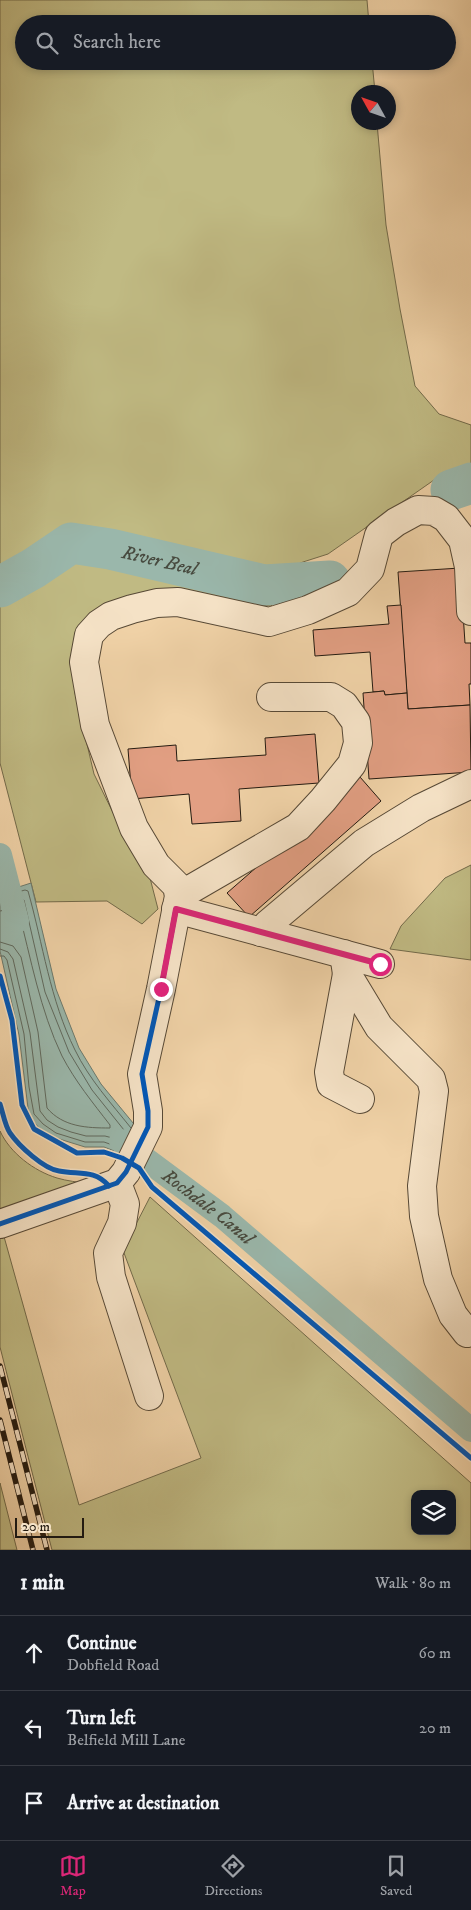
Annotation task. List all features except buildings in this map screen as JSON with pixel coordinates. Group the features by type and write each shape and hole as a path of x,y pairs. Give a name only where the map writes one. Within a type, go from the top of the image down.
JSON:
{"street":[{"path":"149,1396 111,1277 108,1253 122,1223 128,1192 148,1127 148,1111 142,1074 161,989 177,902 177,886 156,865 134,828 95,725 84,662 89,635 99,624 111,616 157,603 178,602 269,622 308,610 348,592 370,569 379,535 396,522 418,510 434,511 446,518 463,540 469,566 471,611"},
{"path":"177,902 298,827 352,764 358,743 356,722 344,705 331,697 271,697"},
{"path":"261,932 364,843 421,808 471,784"},
{"path":"177,902 345,964 380,964"},
{"path":"345,964 329,1072 332,1084 360,1099"},
{"path":"345,964 379,1027 431,1078 434,1091 422,1186 424,1216 438,1279 453,1314 467,1333"},
{"path":"0,1224 128,1192"}],"shaded area":[{"path":"0,0 367,0 368,15 15,15 15,70 373,70 374,85 351,85 351,130 378,130 386,225 415,386 439,414 471,425 471,463 434,480 328,554 278,573 256,573 65,531 0,566"},
{"path":"75,555 278,598 271,606 145,595 72,657 75,693 94,774 124,835 150,878 158,909 142,924 107,901 36,902 0,763 0,601"},
{"path":"471,865 471,960 390,949 401,926 445,878"},
{"path":"0,1131 16,1154 31,1166 57,1178 89,1184 0,1215"},
{"path":"150,1197 471,1483 471,1550 52,1550 0,1347 0,1233 3,1233 79,1505 201,1458 121,1245 134,1228"},
{"path":"0,1483 17,1550 0,1550"}],"water":[{"path":"31,883 56,989 79,1048 101,1084 138,1129 125,1155 104,1147 85,1147 53,1137 39,1128 29,1116 19,1035 0,951 0,893"}],"waterway":[{"name":"River Beal","path":"451,490 471,483"},
{"name":"River Beal","path":"0,587 34,568 71,543 110,549 264,585 330,581"},
{"name":"Rochdale Canal","path":"0,855 17,921"},
{"name":"Rochdale Canal","path":"121,1141 222,1216 471,1430"}],"railway":[{"path":"0,1366 47,1550"},
{"path":"0,1420 33,1550"}],"cycle path":[{"path":"0,1224 117,1183 126,1172 148,1127 148,1111 142,1074 176,909"},
{"path":"0,976 12,1020 22,1105 34,1129 77,1153 104,1152 122,1158 139,1168 152,1187 471,1458"},
{"path":"0,1104 10,1133 39,1162 59,1171 98,1177 109,1186"}],"route":[{"path":"161,989 176,909 380,964"}]}
